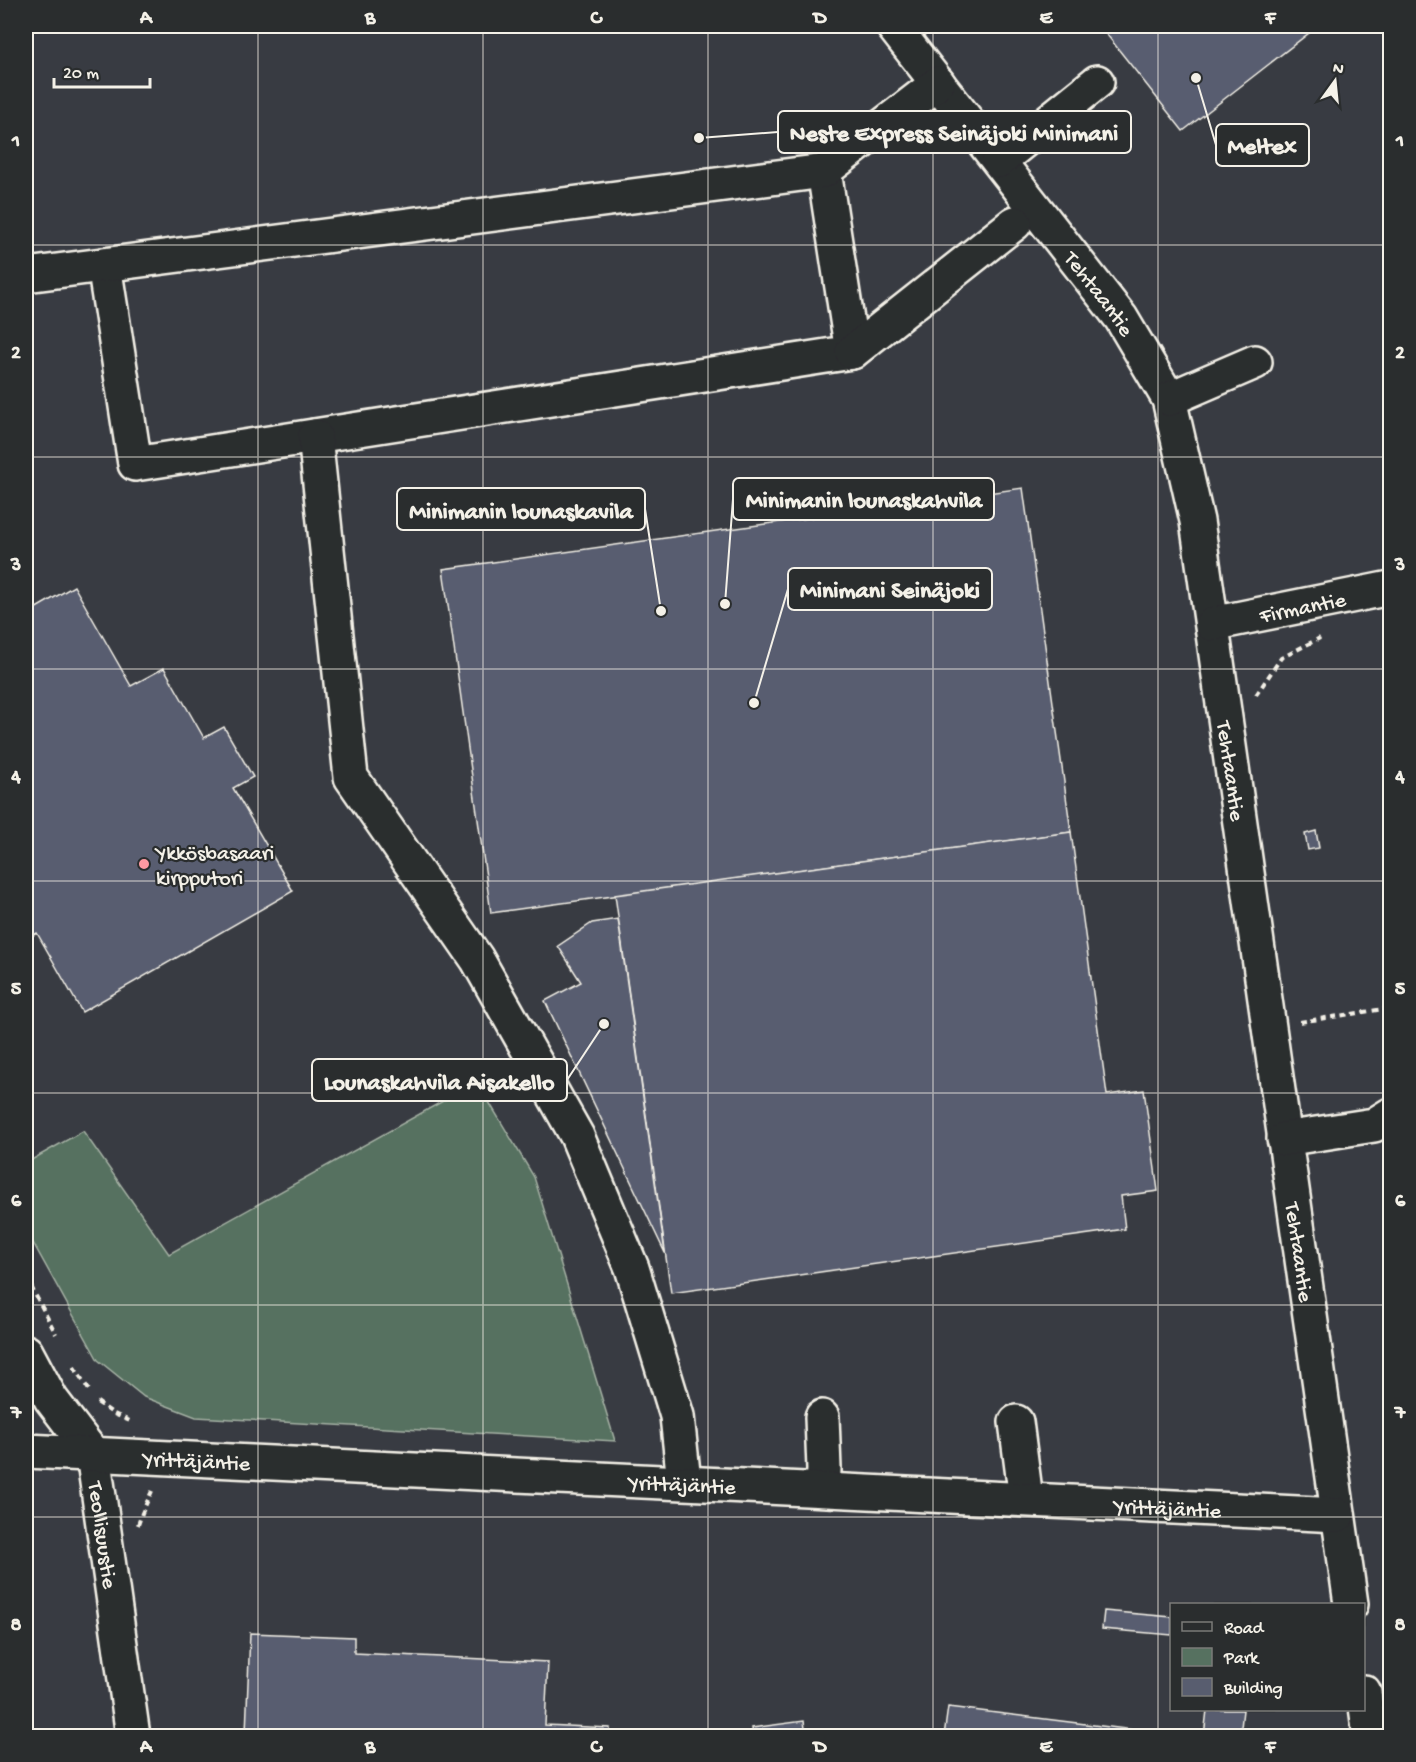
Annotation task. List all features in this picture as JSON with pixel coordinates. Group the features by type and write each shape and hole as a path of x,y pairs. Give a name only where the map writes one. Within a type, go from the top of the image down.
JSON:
{"street":[{"name":"Tehtaantie","path":"893,26 1121,318 1169,399 1197,521 1351,1603"},
{"path":"999,161 1097,82"},
{"path":"26,275 824,171 938,83"},
{"path":"824,171 852,352"},
{"path":"104,265 135,464 852,352 1016,224"},
{"path":"1169,399 1255,362"},
{"path":"315,436 351,777 477,959 577,1136 632,1268 677,1416 684,1482"},
{"name":"Firmantie","path":"1212,624 1390,588"},
{"path":"1284,1139 1374,1125 1390,1115"},
{"name":"Teollisuustie","path":"26,1352 51,1399 93,1454 133,1737"},
{"path":"822,1417 823,1489"},
{"path":"1016,1422 1026,1499"},
{"name":"Yrittäjäntie","path":"26,1451 1338,1515"},
{"path":"1365,1700 1370,1737"}],"path":[{"path":"1222,706 1252,701 1281,658 1323,636"},
{"path":"1269,1026 1390,1008"}],"shaded area":[{"path":"26,26 1390,26 1390,1736 26,1736"}],"green space":[{"path":"477,1082 534,1177 615,1441 196,1417 144,1397 98,1360 26,1230 26,1163 83,1131 169,1254"}],"building":[{"path":"1100,26 1318,26 1183,131"},
{"path":"1023,488 1071,832 491,913 443,569"},
{"path":"74,586 131,686 164,668 204,738 224,727 253,777 233,788 293,891 82,1012 37,933 26,939 26,614"},
{"path":"1316,831 1319,848 1308,850 1305,834"},
{"path":"1071,832 1107,1095 1144,1090 1158,1191 1121,1196 1125,1229 671,1293 615,895"},
{"path":"618,919 665,1253 545,1001 581,982 558,946 592,923"},
{"path":"1104,1611 1170,1617 1170,1635 1102,1629"},
{"path":"250,1633 354,1637 354,1653 548,1662 545,1725 610,1728 610,1736 321,1736 246,1733"},
{"path":"948,1707 1182,1736 944,1736"},
{"path":"1207,1711 1243,1711 1240,1736 1204,1736"},
{"path":"804,1721 806,1736 753,1736 752,1728"}],"place":[{"name":"Meltex","path":"1196,78"},
{"name":"Neste Express Seinäjoki Minimani","path":"699,138"},
{"name":"Minimanin lounaskahvila","path":"725,604"},
{"name":"Minimanin lounaskavila","path":"661,611"},
{"name":"Minimani Seinäjoki","path":"754,703"},
{"name":"Ykkösbasaari kirpputori","path":"144,864"},
{"name":"Lounaskahvila Aisakello","path":"604,1024"}]}
